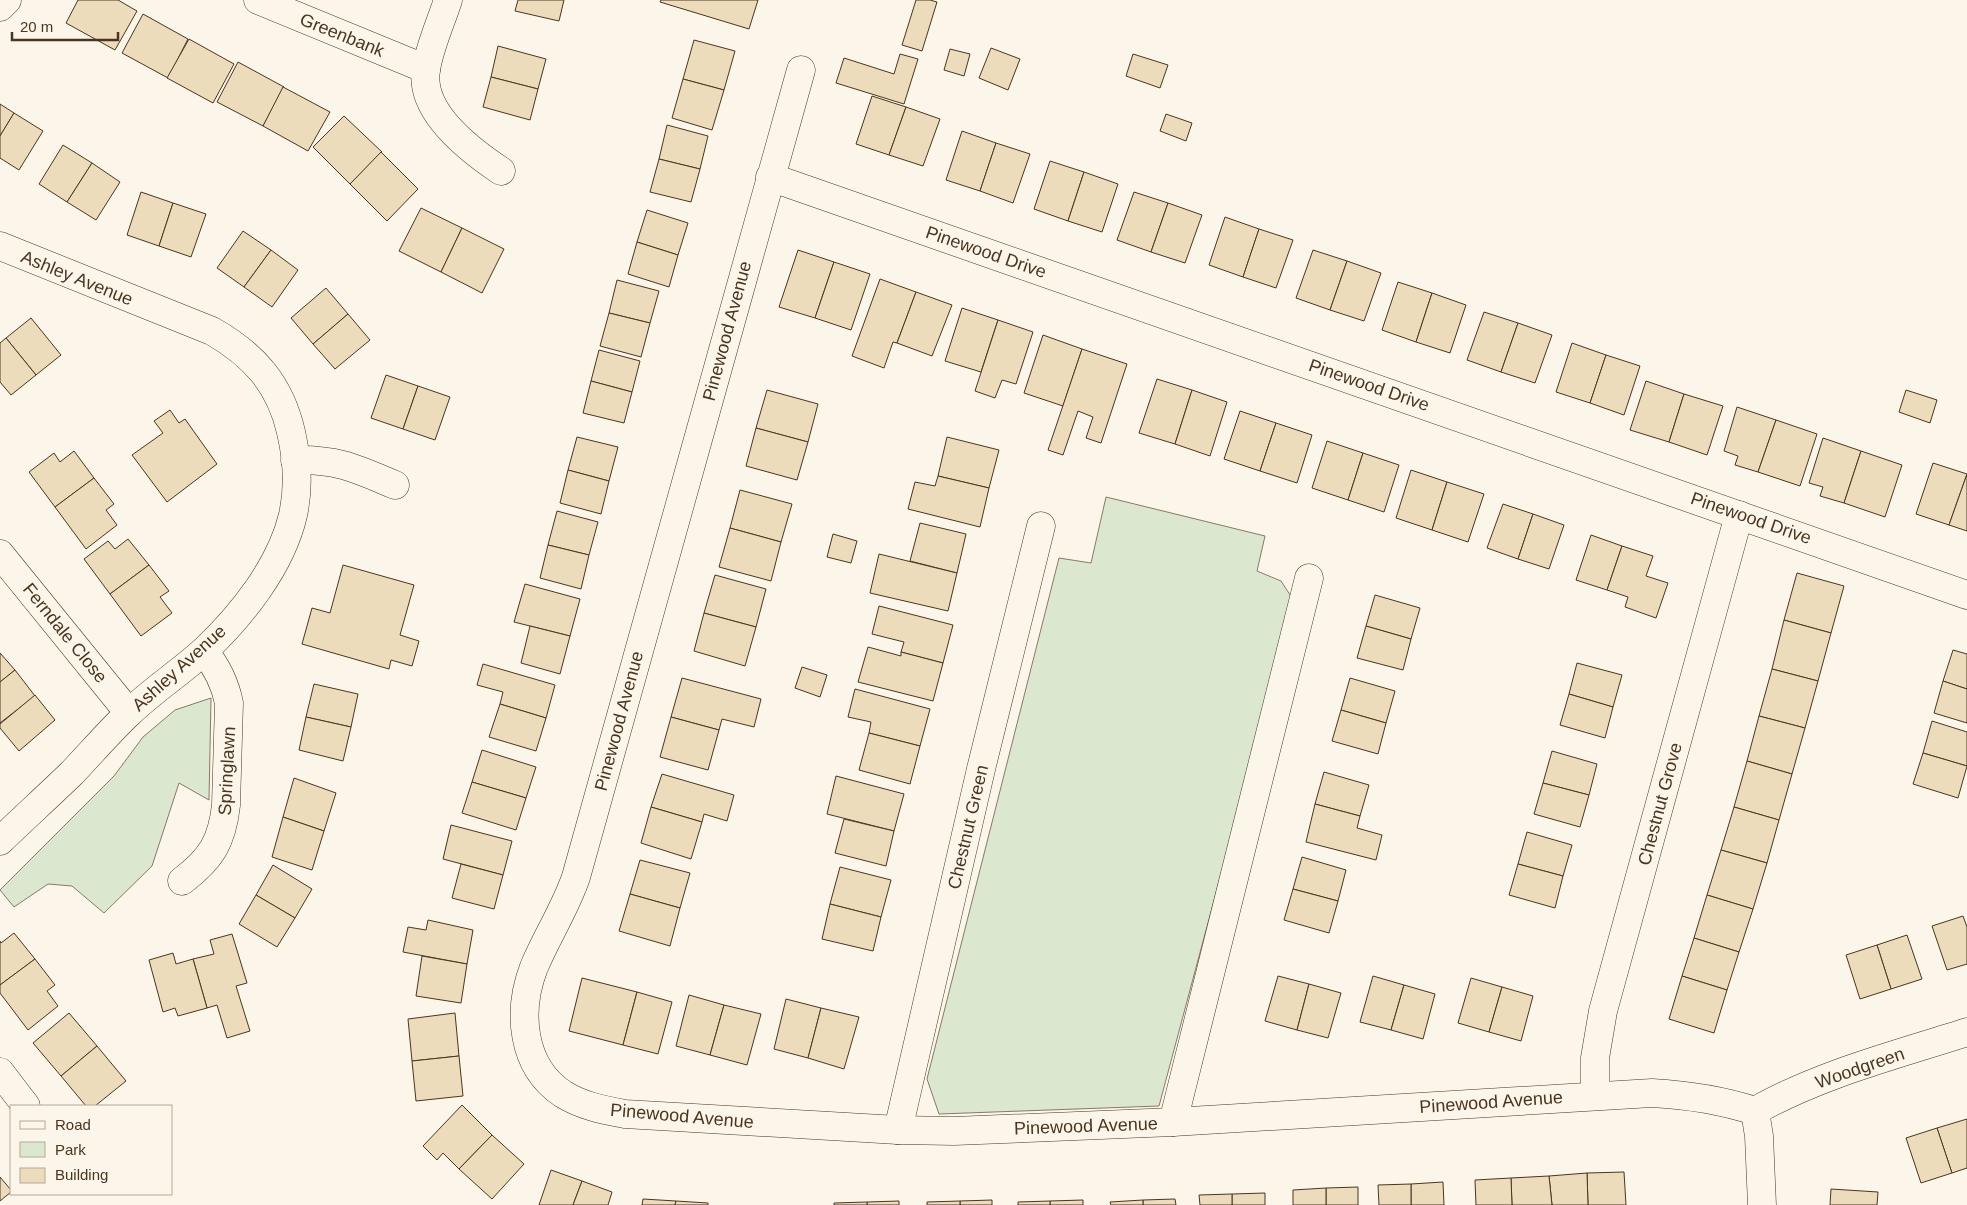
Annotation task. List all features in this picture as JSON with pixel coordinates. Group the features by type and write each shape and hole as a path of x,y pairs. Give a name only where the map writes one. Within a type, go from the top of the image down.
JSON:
{"street":[{"path":"0,7 7,0"},
{"name":"Greenbank","path":"258,0 426,69"},
{"path":"448,0 426,69 428,92 439,115 449,129 474,153 501,171"},
{"name":"Pinewood Avenue","path":"801,70 576,877 562,911 534,967 525,1005 524,1027 534,1062 552,1085 564,1094 598,1108 625,1114 898,1130 954,1131 1173,1122 1652,1093 1679,1094 1726,1102 1755,1111"},
{"name":"Pinewood Drive","path":"770,177 1967,595"},
{"name":"Ashley Avenue","path":"0,246 212,332 232,343 252,360 268,378 280,397 287,418 295,460 296,492 293,515 278,554 252,595 219,636 204,651 129,713 71,774 0,841"},
{"path":"295,460 336,462 395,484"},
{"name":"Chestnut Grove","path":"1595,1096 1595,1058 1603,1011 1739,514"},
{"name":"Chestnut Green","path":"898,1130 981,769 1041,526"},
{"name":"Ferndale Close","path":"0,554 129,713"},
{"path":"1173,1122 1309,578"},
{"name":"Springlawn","path":"182,881 196,870 216,847 224,821 226,805 229,704 226,688 220,674 204,651"},
{"name":"Woodgreen","path":"1755,1111 1776,1099 1822,1080 1967,1032"},
{"path":"0,1072 25,1105"},
{"path":"1755,1111 1762,1205"}],"green space":[{"path":"1106,497 1265,536 1257,571 1281,581 1294,601 1159,1106 939,1114 927,1079 1059,558 1091,563"},
{"path":"211,698 209,800 179,783 152,866 104,913 72,886 48,884 14,907 0,890 114,776 143,737 175,710"}],"building":[{"path":"78,0 118,0 137,11 115,50 66,23"},
{"path":"518,0 564,0 559,21 515,11"},
{"path":"661,0 758,0 749,29 660,2"},
{"path":"916,0 937,2 922,51 902,45"},
{"path":"143,14 188,39 168,78 122,53"},
{"path":"189,39 234,64 213,103 167,78"},
{"path":"694,40 735,51 724,90 683,79"},
{"path":"498,46 546,59 538,89 491,77"},
{"path":"991,48 1020,59 1008,90 979,78"},
{"path":"950,49 970,54 964,76 944,70"},
{"path":"900,54 918,59 904,104 836,83 844,58 894,74"},
{"path":"1133,54 1168,65 1160,88 1126,76"},
{"path":"238,62 284,87 263,126 217,102"},
{"path":"491,77 538,89 530,120 483,107"},
{"path":"683,79 724,90 712,130 672,118"},
{"path":"283,87 330,112 308,151 263,126"},
{"path":"872,96 906,107 889,155 856,144"},
{"path":"0,104 14,113 0,136"},
{"path":"906,107 940,119 923,166 889,155"},
{"path":"14,113 43,131 19,170 0,158 0,136"},
{"path":"1166,114 1192,123 1186,141 1160,131"},
{"path":"344,116 382,152 350,184 313,147"},
{"path":"667,125 708,136 700,169 659,159"},
{"path":"962,131 996,143 980,191 946,180"},
{"path":"996,143 1030,154 1013,203 980,191"},
{"path":"63,145 92,163 67,202 39,184"},
{"path":"381,152 418,189 387,221 350,184"},
{"path":"659,159 700,169 691,202 650,192"},
{"path":"1050,161 1084,172 1068,221 1034,209"},
{"path":"92,163 120,182 96,220 67,202"},
{"path":"1084,172 1118,184 1102,232 1068,221"},
{"path":"141,192 173,203 159,246 127,235"},
{"path":"1134,192 1168,203 1151,252 1117,240"},
{"path":"173,203 206,214 191,257 159,246"},
{"path":"1168,203 1202,215 1185,263 1151,252"},
{"path":"421,208 462,228 441,272 399,251"},
{"path":"647,210 688,223 678,255 637,242"},
{"path":"1225,217 1259,229 1243,277 1209,265"},
{"path":"462,228 504,249 482,293 441,272"},
{"path":"1259,229 1293,240 1276,288 1243,277"},
{"path":"243,231 271,250 244,287 217,268"},
{"path":"637,242 678,255 669,287 628,274"},
{"path":"271,250 298,270 272,307 244,287"},
{"path":"798,250 834,262 815,318 779,307"},
{"path":"1313,250 1347,261 1330,310 1296,298"},
{"path":"1347,261 1381,273 1364,321 1330,310"},
{"path":"834,262 870,274 851,330 815,318"},
{"path":"880,279 916,292 897,343 893,342 884,368 852,356"},
{"path":"617,280 659,291 650,323 609,313"},
{"path":"1398,282 1432,293 1416,342 1382,330"},
{"path":"326,288 348,314 313,344 291,318"},
{"path":"916,292 952,305 932,356 897,343"},
{"path":"1432,293 1466,305 1450,353 1416,342"},
{"path":"962,308 998,320 981,372 945,361"},
{"path":"1484,312 1518,323 1501,372 1467,360"},
{"path":"609,313 650,323 641,357 600,346"},
{"path":"348,314 370,340 335,369 313,344"},
{"path":"31,318 61,355 36,375 6,338"},
{"path":"998,320 1033,332 1016,384 1002,380 995,398 975,391"},
{"path":"1518,323 1552,335 1535,383 1501,372"},
{"path":"1043,335 1082,349 1063,406 1024,393"},
{"path":"6,338 36,375 11,395 0,382 0,343"},
{"path":"1572,343 1606,355 1590,403 1556,392"},
{"path":"1082,349 1127,364 1101,443 1086,438 1093,417 1078,411 1063,455 1048,450"},
{"path":"599,350 640,361 632,392 591,381"},
{"path":"1606,355 1640,366 1624,415 1590,403"},
{"path":"386,375 418,386 403,429 371,418"},
{"path":"1157,379 1192,390 1175,444 1139,433"},
{"path":"591,381 632,392 624,423 583,413"},
{"path":"1646,381 1684,394 1669,442 1630,430"},
{"path":"418,386 450,397 435,440 403,429"},
{"path":"767,390 818,404 808,442 756,428"},
{"path":"1192,390 1227,402 1210,456 1175,444"},
{"path":"1906,390 1937,400 1930,423 1899,412"},
{"path":"1684,394 1723,406 1707,455 1669,442"},
{"path":"1737,407 1776,420 1758,472 1735,465 1738,456 1724,451"},
{"path":"170,410 179,423 185,419 217,464 167,502 132,455 163,433 154,421"},
{"path":"1240,411 1276,423 1260,471 1224,459"},
{"path":"1776,420 1817,434 1800,486 1758,472"},
{"path":"1276,423 1312,435 1297,483 1260,471"},
{"path":"756,428 808,442 797,480 746,466"},
{"path":"577,437 618,447 609,481 568,470"},
{"path":"947,437 999,450 989,488 938,476"},
{"path":"1823,438 1861,451 1844,503 1820,496 1823,487 1809,483"},
{"path":"1327,441 1363,453 1348,500 1312,488"},
{"path":"74,451 94,478 55,507 29,472 54,453 60,462"},
{"path":"1861,451 1902,465 1885,517 1844,503"},
{"path":"1363,453 1399,465 1384,512 1348,500"},
{"path":"1933,463 1967,474 1949,525 1916,514"},
{"path":"568,470 609,481 601,514 560,503"},
{"path":"1411,470 1447,482 1432,530 1396,518"},
{"path":"1967,474 1967,531 1949,525"},
{"path":"938,476 989,488 980,527 908,509 915,482 935,486"},
{"path":"94,478 114,504 106,510 117,525 86,549 55,507"},
{"path":"1447,482 1484,494 1468,542 1432,530"},
{"path":"740,490 792,504 781,542 730,528"},
{"path":"1503,504 1533,514 1518,559 1487,548"},
{"path":"557,511 598,522 589,555 548,545"},
{"path":"1533,514 1564,525 1549,569 1518,559"},
{"path":"920,523 966,534 957,573 910,561"},
{"path":"730,528 781,542 771,581 719,567"},
{"path":"833,534 857,541 851,563 827,557"},
{"path":"1591,535 1622,546 1607,590 1576,580"},
{"path":"128,539 149,565 110,594 84,559 108,541 115,549"},
{"path":"548,545 589,555 581,589 540,578"},
{"path":"1622,546 1653,556 1646,576 1668,583 1656,618 1625,607 1628,597 1607,590"},
{"path":"879,554 957,573 948,611 870,593"},
{"path":"149,565 169,591 160,597 172,613 141,636 110,594"},
{"path":"343,565 414,585 400,635 419,641 412,666 391,660 389,669 302,644 312,608 330,613"},
{"path":"1797,573 1844,586 1831,633 1784,620"},
{"path":"715,575 766,589 756,627 704,613"},
{"path":"525,584 580,599 570,636 514,622"},
{"path":"1375,595 1420,608 1411,639 1366,626"},
{"path":"879,606 953,625 943,663 901,652 904,642 872,634"},
{"path":"704,613 756,627 745,666 694,651"},
{"path":"1784,620 1831,633 1818,681 1772,669"},
{"path":"530,626 570,636 560,674 521,663"},
{"path":"1366,626 1411,639 1403,670 1357,658"},
{"path":"868,647 901,656 901,652 943,663 933,701 858,682"},
{"path":"1953,650 1967,654 1967,689 1943,681"},
{"path":"0,653 15,670 0,682"},
{"path":"1577,663 1622,675 1613,707 1569,694"},
{"path":"483,664 555,685 546,718 500,704 503,692 477,685"},
{"path":"802,667 827,675 820,697 795,688"},
{"path":"1772,669 1818,681 1805,728 1759,716"},
{"path":"15,670 35,696 0,723 0,682"},
{"path":"682,678 761,699 754,727 722,719 719,730 671,717"},
{"path":"1350,678 1395,691 1386,723 1341,710"},
{"path":"1943,681 1967,689 1967,723 1934,713"},
{"path":"314,684 358,694 351,727 306,717"},
{"path":"855,689 930,709 920,746 869,733 871,722 848,717"},
{"path":"1569,694 1613,707 1605,738 1560,725"},
{"path":"35,695 55,720 19,751 0,728 0,724"},
{"path":"500,704 546,718 536,751 489,737"},
{"path":"1341,710 1386,723 1378,754 1332,741"},
{"path":"1759,716 1805,728 1792,774 1747,761"},
{"path":"306,717 351,727 343,761 299,750"},
{"path":"671,717 719,730 708,770 660,757"},
{"path":"1932,721 1967,732 1967,766 1923,753"},
{"path":"869,733 920,746 910,784 859,770"},
{"path":"482,750 536,767 526,798 472,782"},
{"path":"1552,751 1597,764 1589,795 1543,783"},
{"path":"1923,753 1967,766 1958,798 1913,784"},
{"path":"1747,761 1792,774 1779,820 1734,807"},
{"path":"1324,772 1369,785 1360,816 1315,804"},
{"path":"662,774 734,795 727,821 704,814 702,822 651,807"},
{"path":"836,776 904,794 894,831 827,814"},
{"path":"294,778 336,793 324,831 283,817"},
{"path":"472,782 526,798 516,830 462,813"},
{"path":"1543,783 1589,795 1580,827 1534,814"},
{"path":"1315,804 1360,816 1357,828 1382,835 1376,860 1306,842"},
{"path":"651,807 702,822 691,859 641,843"},
{"path":"1734,807 1779,820 1767,863 1721,850"},
{"path":"283,817 324,831 312,870 272,857"},
{"path":"844,819 894,831 886,866 835,853"},
{"path":"451,825 512,841 503,875 443,859"},
{"path":"1527,832 1572,845 1563,876 1518,864"},
{"path":"1721,850 1767,863 1753,909 1707,895"},
{"path":"1302,857 1346,870 1338,901 1293,889"},
{"path":"640,860 690,873 680,908 630,894"},
{"path":"461,864 503,875 494,909 452,898"},
{"path":"1518,864 1563,876 1555,908 1509,895"},
{"path":"273,865 312,889 295,918 256,895"},
{"path":"840,867 891,880 881,917 830,904"},
{"path":"1293,889 1338,901 1329,933 1284,920"},
{"path":"630,894 680,908 670,946 619,931"},
{"path":"256,895 295,918 277,947 239,924"},
{"path":"1707,895 1753,909 1739,952 1694,938"},
{"path":"830,904 881,917 873,951 822,939"},
{"path":"1963,916 1967,927 1967,964 1947,970 1932,926"},
{"path":"428,920 473,930 467,964 403,952 408,927 426,930"},
{"path":"14,933 35,959 0,985 0,941 1,943"},
{"path":"232,934 247,983 236,986 250,1031 227,1038 217,1005 207,1008 193,959 214,954 210,940"},
{"path":"1907,935 1922,979 1891,989 1877,945"},
{"path":"1694,938 1739,952 1727,990 1682,976"},
{"path":"1877,945 1891,989 1860,999 1846,955"},
{"path":"173,953 176,964 193,959 207,1008 178,1016 175,1008 163,1012 149,960"},
{"path":"422,956 467,964 461,1003 416,996"},
{"path":"35,959 55,985 47,991 58,1006 28,1030 0,993 0,985"},
{"path":"1278,976 1309,984 1297,1030 1265,1021"},
{"path":"1373,976 1404,985 1391,1030 1360,1022"},
{"path":"1682,976 1727,990 1714,1033 1669,1019"},
{"path":"582,978 637,992 623,1045 569,1031"},
{"path":"1471,978 1502,987 1489,1032 1458,1023"},
{"path":"1309,984 1341,993 1328,1038 1297,1030"},
{"path":"1404,985 1435,994 1423,1039 1391,1030"},
{"path":"1502,987 1533,996 1521,1041 1489,1032"},
{"path":"637,992 672,1002 658,1054 623,1045"},
{"path":"689,995 724,1005 710,1055 676,1046"},
{"path":"786,999 821,1008 808,1058 774,1049"},
{"path":"724,1005 761,1014 747,1065 710,1055"},
{"path":"821,1008 859,1017 844,1069 808,1058"},
{"path":"69,1013 97,1046 61,1076 33,1043"},
{"path":"455,1013 459,1056 412,1061 408,1019"},
{"path":"97,1046 126,1081 96,1105 85,1105 61,1076"},
{"path":"459,1056 463,1096 416,1101 412,1061"},
{"path":"462,1105 492,1135 459,1169 443,1153 437,1160 423,1146"},
{"path":"1967,1119 1967,1168 1952,1173 1937,1128"},
{"path":"1937,1128 1952,1173 1921,1183 1906,1138"},
{"path":"492,1135 524,1164 492,1199 459,1169"},
{"path":"551,1170 582,1181 573,1205 539,1205"},
{"path":"1624,1172 1626,1205 1588,1205 1587,1173"},
{"path":"1587,1173 1588,1205 1552,1205 1549,1176"},
{"path":"1549,1176 1552,1205 1512,1205 1511,1178"},
{"path":"0,1177 10,1189 10,1193 0,1201"},
{"path":"1511,1178 1512,1205 1476,1205 1475,1180"},
{"path":"582,1181 612,1192 608,1205 573,1205"},
{"path":"1443,1182 1444,1205 1411,1205 1411,1184"},
{"path":"1411,1184 1411,1205 1379,1205 1378,1185"},
{"path":"1358,1187 1358,1205 1326,1205 1326,1188"},
{"path":"1326,1188 1326,1205 1293,1205 1293,1190"},
{"path":"1831,1189 1878,1192 1877,1205 1830,1205"},
{"path":"1265,1193 1265,1205 1232,1205 1232,1194"},
{"path":"1232,1194 1232,1205 1200,1205 1199,1195"},
{"path":"643,1199 676,1201 675,1205 642,1205"},
{"path":"1175,1199 1176,1205 1143,1205 1143,1200"},
{"path":"992,1200 992,1205 960,1205 960,1201"},
{"path":"1083,1200 1083,1205 1050,1205 1050,1201"},
{"path":"1143,1200 1143,1205 1111,1205 1110,1202"},
{"path":"676,1201 708,1203 708,1205 675,1205"},
{"path":"899,1201 899,1205 867,1205 867,1202"},
{"path":"960,1201 960,1205 927,1205 927,1202"},
{"path":"1050,1201 1050,1205 1018,1205 1018,1202"},
{"path":"867,1202 867,1205 834,1205 834,1203"}]}
